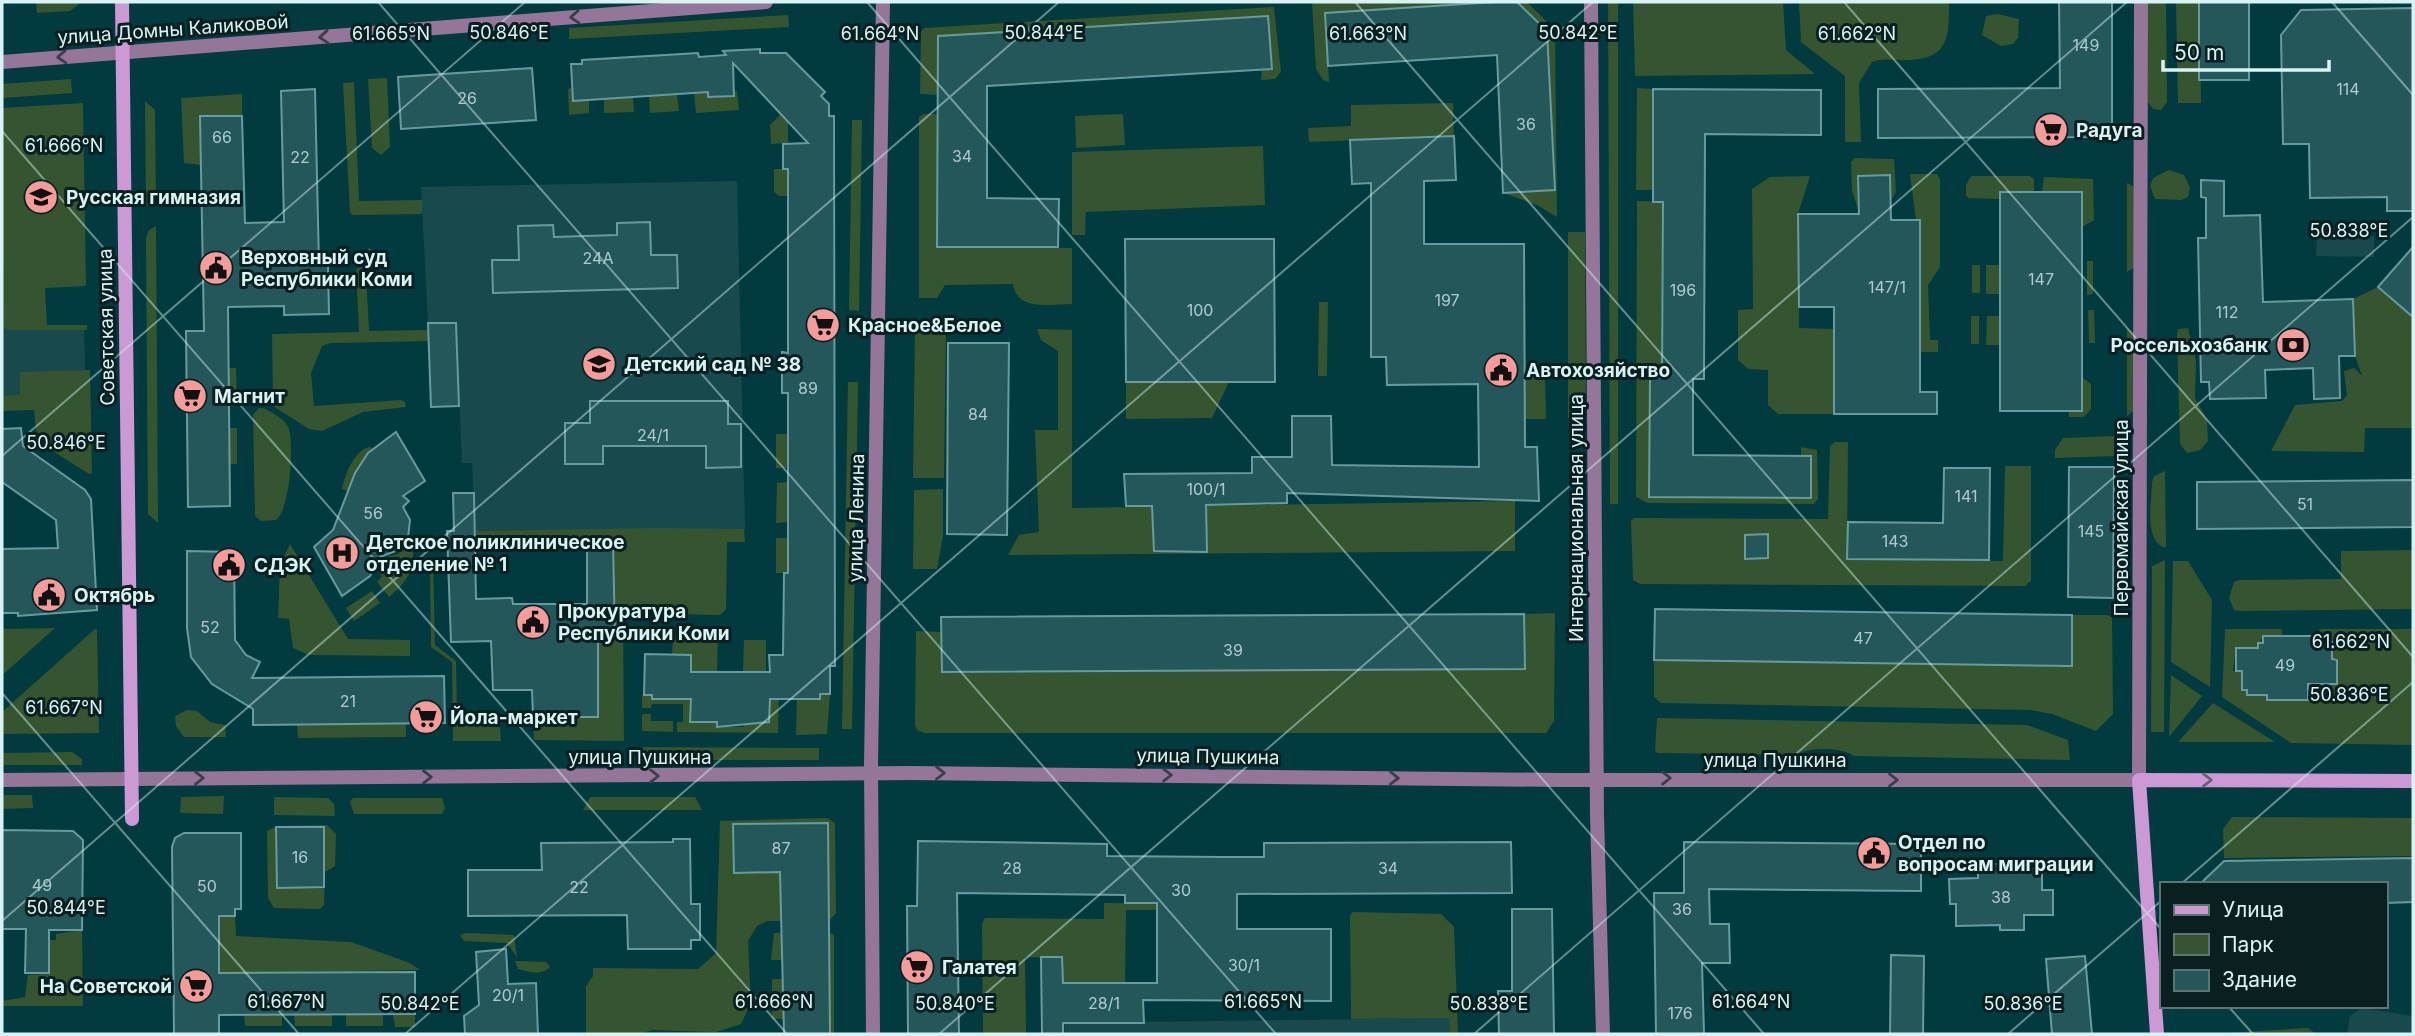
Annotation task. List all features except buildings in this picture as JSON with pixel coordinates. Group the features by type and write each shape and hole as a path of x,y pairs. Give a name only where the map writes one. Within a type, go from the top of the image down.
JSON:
{"main road":[{"name":"Советская улица","path":"122,2 132,819"},
{"name":"улица Пушкина","path":"2139,780 2413,781"},
{"name":"Первомайская улица","path":"2139,780 2157,1034"}],"street":[{"name":"улица Домны Каликовой","path":"2,62 766,2"},
{"name":"улица Ленина","path":"873,1034 871,774 883,2"},
{"name":"Интернациональная улица","path":"1591,2 1597,779 1603,1034"},
{"name":"Первомайская улица","path":"2139,780 2141,2"},
{"name":"улица Пушкина","path":"2,780 871,774 2139,780"}],"shaded area":[{"path":"2,111 43,284 44,326 84,327 86,405 2,408"},
{"name":"Детский сад № 38","path":"737,181 745,529 475,531 472,463 462,463 456,323 428,323 421,187"},
{"path":"2317,236 2374,236 2374,257 2316,256"},
{"path":"2362,1008 2413,1016 2413,1034 2347,1034 2350,1016"},
{"path":"1450,1018 1450,1034 1065,1034 1065,1023"}],"green space":[{"path":"36,2 79,4 70,11 37,13"},
{"path":"1496,2 1325,13 1329,82 1323,80 1316,69 1312,3"},
{"path":"1517,2 1527,2 1555,30 1557,217 1537,205 1503,193 1555,190 1547,31"},
{"path":"1608,2 1618,2 1618,504 1610,504"},
{"path":"1633,2 1783,2 1786,50 1815,74 1635,76"},
{"path":"1799,2 1949,2 1947,36 1938,51 1920,59 1872,62 1859,83 1861,142 1845,142 1845,76 1801,42"},
{"path":"2148,2 2166,2 2167,102 2161,110 2153,109 2148,102"},
{"path":"2176,2 2200,2 2201,103 2178,103"},
{"path":"1274,7 1281,72 1275,79 1261,80 1267,16 939,36 938,95 920,94 921,32 924,28"},
{"path":"1998,14 2019,19 2018,38 2013,44 2001,46 1982,35 1986,16"},
{"path":"788,15 789,27 569,39 569,28"},
{"path":"387,78 390,147 381,155 372,148 368,79"},
{"path":"71,79 72,93 2,98 2,84"},
{"path":"354,82 359,201 422,200 422,214 352,215 350,212 343,83"},
{"path":"572,88 573,101 589,100 589,113 569,115 568,89"},
{"path":"1637,88 1653,89 1653,190 1636,190"},
{"path":"734,91 737,91 739,110 696,113 694,93 708,92 709,97 733,96"},
{"path":"242,94 242,116 200,117 201,165 184,163 181,98"},
{"path":"677,94 679,111 650,113 649,96"},
{"path":"633,97 634,112 604,113 604,99"},
{"path":"145,101 155,110 156,206 146,206"},
{"name":"Русская гимназия","path":"83,103 86,286 45,288 47,325 87,325 87,330 7,330 4,327 2,108"},
{"path":"1453,103 1454,136 1309,142 1308,128 1351,126 1351,105"},
{"path":"781,114 788,122 788,143 771,144 770,125"},
{"path":"924,114 938,114 937,246 1072,248 1072,304 1027,303 1016,293 1013,284 945,285 937,298 919,298 919,117"},
{"path":"1123,114 1125,145 1076,148 1075,116"},
{"path":"852,120 862,120 859,311 849,310"},
{"path":"1263,146 1265,205 1086,212 1085,235 1072,235 1072,152"},
{"path":"1855,158 1894,159 1896,192 1886,209 1860,215 1852,191 1851,162"},
{"path":"774,169 788,169 788,196 779,196 774,192"},
{"path":"2169,170 2184,175 2190,188 2188,197 2181,200 2155,199 2150,186 2153,178"},
{"path":"1910,174 1937,174 1940,179 1940,267 1928,285 1930,340 1938,340 1938,352 1920,352 1920,221 1916,220"},
{"path":"1810,176 1798,214 1799,328 1834,329 1834,414 1778,414 1768,405 1768,370 1748,369 1738,360 1738,310 1753,309 1752,189 1770,177"},
{"path":"1971,176 2030,176 2034,179 2034,192 2000,192 2000,199 1969,198 1966,196 1966,185"},
{"path":"2044,177 2093,179 2094,220 2082,227 2082,192 2042,192"},
{"path":"2127,183 2133,186 2134,191 2134,268 2127,272"},
{"path":"1637,201 1663,202 1662,378 1650,378 1649,497 1811,456 1801,456 1801,447 1817,450 1818,499 1814,504 1648,503 1636,497"},
{"path":"156,226 158,523 148,514 146,238 149,230"},
{"path":"1568,232 1585,232 1586,418 1568,418"},
{"path":"368,248 376,251 376,267 366,274 369,331 428,330 429,341 331,343 322,346 311,373 314,406 401,400 406,407 363,412 322,431 309,429 273,406 272,334 359,332 356,269 368,264"},
{"path":"2087,261 2093,261 2093,294 2087,295"},
{"path":"1972,265 1980,265 1980,293 1972,293"},
{"path":"1986,265 1999,265 1999,294 1986,294"},
{"path":"2378,287 2413,317 2413,428 2365,428 2364,452 2271,451 2295,405 2342,401 2347,395 2344,371 2354,368 2362,376 2355,356 2353,299"},
{"path":"1319,302 1328,302 1327,376 1318,376"},
{"path":"2088,310 2094,310 2095,343 2089,343"},
{"path":"1971,316 1979,316 1979,344 1971,344"},
{"path":"1987,316 1999,316 1999,345 1986,345"},
{"path":"2127,328 2134,334 2134,410 2127,416"},
{"path":"2188,328 2196,361 2195,398 2207,420 2208,441 2200,450 2187,453 2180,444 2177,335 2178,329"},
{"path":"915,329 946,330 944,478 913,478"},
{"path":"1037,329 1072,330 1072,508 1515,501 1515,551 1008,555 1019,535 1039,532 1035,430 1058,430 1058,351 1041,340"},
{"path":"229,368 236,368 237,406 229,406"},
{"path":"90,370 92,473 89,474 37,441 34,410 2,411 2,396 20,395 20,372"},
{"path":"1524,374 1545,375 1546,419 1524,419"},
{"path":"2082,377 2091,384 2091,409 2084,417 2069,417 2069,412 2082,411"},
{"path":"848,382 858,382 852,729 842,729"},
{"path":"1126,382 1229,382 1212,418 1126,419"},
{"path":"259,408 264,408 282,419 289,429 291,463 288,491 281,514 276,520 261,521 255,516 253,415"},
{"path":"229,428 237,428 237,464 230,464"},
{"path":"776,434 788,434 788,468 776,468"},
{"path":"2114,436 2114,456 2055,458 2055,450 2063,438"},
{"path":"1835,442 1848,442 1847,559 2003,561 2005,466 2031,466 2031,581 2025,586 1640,584 1633,580 1631,521 1634,518 1828,519 1830,446"},
{"path":"369,447 372,448 356,471 348,491 342,489 355,458"},
{"path":"2165,471 2166,548 2154,538 2150,520 2152,482 2154,476"},
{"path":"788,482 788,522 776,523 777,483"},
{"path":"943,489 943,536 937,569 913,569 914,490"},
{"path":"744,529 745,542 727,542 726,609 720,615 623,613 624,741 534,740 533,717 598,716 598,638 615,638 613,541 587,542 586,538 475,540 475,531"},
{"path":"776,538 788,538 788,573 776,573"},
{"path":"410,542 413,558 410,573 389,597 377,582 382,576 376,571 382,558 398,554"},
{"path":"290,544 348,639 410,640 410,656 309,655 293,648 289,619 278,618 280,566"},
{"path":"2413,550 2413,609 2239,611 2234,610 2229,598 2234,582 2239,580 2341,579 2341,551"},
{"path":"433,559 435,645 456,661 457,720 494,721 500,728 501,741 453,741 452,662 431,647 430,567"},
{"path":"2165,560 2164,732 2151,732 2152,566"},
{"path":"2173,561 2188,561 2212,600 2210,687 2171,662"},
{"path":"372,591 380,603 354,621 346,608"},
{"path":"1555,613 1554,721 1546,733 925,733 917,730 915,725 916,631 941,632 942,672 1525,668 1524,614"},
{"path":"2072,615 2108,615 2112,618 2113,714 2096,731 2052,714 2030,710 1661,703 1654,697 1654,660 2071,666"},
{"path":"55,628 7,671 2,675 2,629"},
{"path":"95,629 99,733 2,734 2,712"},
{"path":"2225,629 2282,629 2282,636 2263,636 2258,648 2236,648 2233,671 2242,671 2242,690 2247,690 2248,695 2337,684 2337,660 2332,659 2332,642 2327,642 2327,636 2316,636 2320,629 2413,629 2413,745 2291,743 2222,697"},
{"path":"673,639 718,640 717,671 691,672 672,655"},
{"path":"744,640 766,640 766,672 743,671"},
{"path":"2171,675 2202,696 2169,737"},
{"path":"770,694 779,694 778,733 677,732 677,722 683,722 683,704 652,704 651,708 642,708 642,695 652,695 652,699 683,699 691,695 691,722 717,722 718,727 743,727"},
{"path":"797,694 802,699 819,699 820,694 830,694 827,734 796,735"},
{"path":"2213,703 2275,742 2178,742"},
{"path":"187,710 197,711 210,722 225,725 226,737 184,737 176,726 175,716"},
{"path":"642,714 651,714 651,721 673,721 673,732 642,731"},
{"path":"1657,718 2027,725 2068,740 2070,760 1854,756 1825,749 1796,755 1658,753 1655,751"},
{"path":"406,724 406,737 298,738 297,725"},
{"path":"640,747 819,748 819,760 649,760"},
{"path":"72,752 82,759 82,765 2,765 2,753"},
{"path":"2,795 32,795 33,808 2,809"},
{"path":"224,796 223,814 180,813 181,797"},
{"path":"274,797 328,798 334,804 335,816 274,815"},
{"path":"590,797 695,797 702,810 583,810"},
{"path":"353,798 442,798 445,808 442,814 354,814 350,802"},
{"path":"2232,817 2413,818 2413,856 2224,858 2223,829"},
{"path":"827,818 835,823 836,913 829,921 767,921 757,926 748,941 751,1003 741,1024 716,1032 652,1030 639,1034 586,1034 586,986 593,976 593,968 698,969 716,953 720,821","holes":["733,824 828,913 780,913 780,872 734,872"]},
{"path":"327,825 336,834 335,866 325,872 324,905 320,909 274,908 268,898 267,831 277,826"},
{"path":"1104,903 1237,904 1237,910 1126,910 1125,983 1065,983 1065,1034 1062,958 1025,957 1026,1034 983,1034 982,924 985,918 1104,919"},
{"path":"1353,912 1441,914 1454,927 1458,1034 1450,1034 1449,1018 1351,1019 1350,915"},
{"path":"173,916 235,916 236,936 351,942 410,963 420,970 219,973 219,936"},
{"path":"82,930 83,1006 2,1006 2,1001 25,997 28,975 50,974 50,940 56,940 56,934"},
{"path":"829,932 834,935 834,1034 830,1034 829,938 783,960 771,960 774,933"},
{"path":"460,935 514,935 517,957 507,943 464,941"},
{"path":"515,961 546,962 550,967 543,972 530,972 518,969"},
{"path":"772,979 783,979 784,1019 772,1019"},
{"path":"393,1014 415,1014 415,1027 395,1027"},
{"path":"244,1015 282,1015 282,1026 245,1026"},
{"path":"294,1015 332,1015 332,1026 295,1026"},
{"path":"346,1015 383,1015 383,1026 346,1026"},
{"path":"2308,1028 2316,1034 2209,1034"}],"place":[{"name":"Радуга","path":"2051,130"},
{"name":"Русская гимназия","path":"41,197"},
{"name":"Верховный суд Республики Коми","path":"216,268"},
{"name":"Красное&Белое","path":"823,325"},
{"name":"Россельхозбанк","path":"2293,345"},
{"name":"Детский сад № 38","path":"599,364"},
{"name":"Автохозяйство","path":"1501,370"},
{"name":"Магнит","path":"190,396"},
{"name":"Детское поликлиническое отделение № 1","path":"342,553"},
{"name":"СДЭК","path":"229,565"},
{"name":"Октябрь","path":"49,595"},
{"name":"Прокуратура Республики Коми","path":"533,622"},
{"name":"Йола-маркет","path":"426,717"},
{"name":"Отдел по вопросам миграции","path":"1874,853"},
{"name":"Галатея","path":"917,967"},
{"name":"На Советской","path":"196,986"}]}
